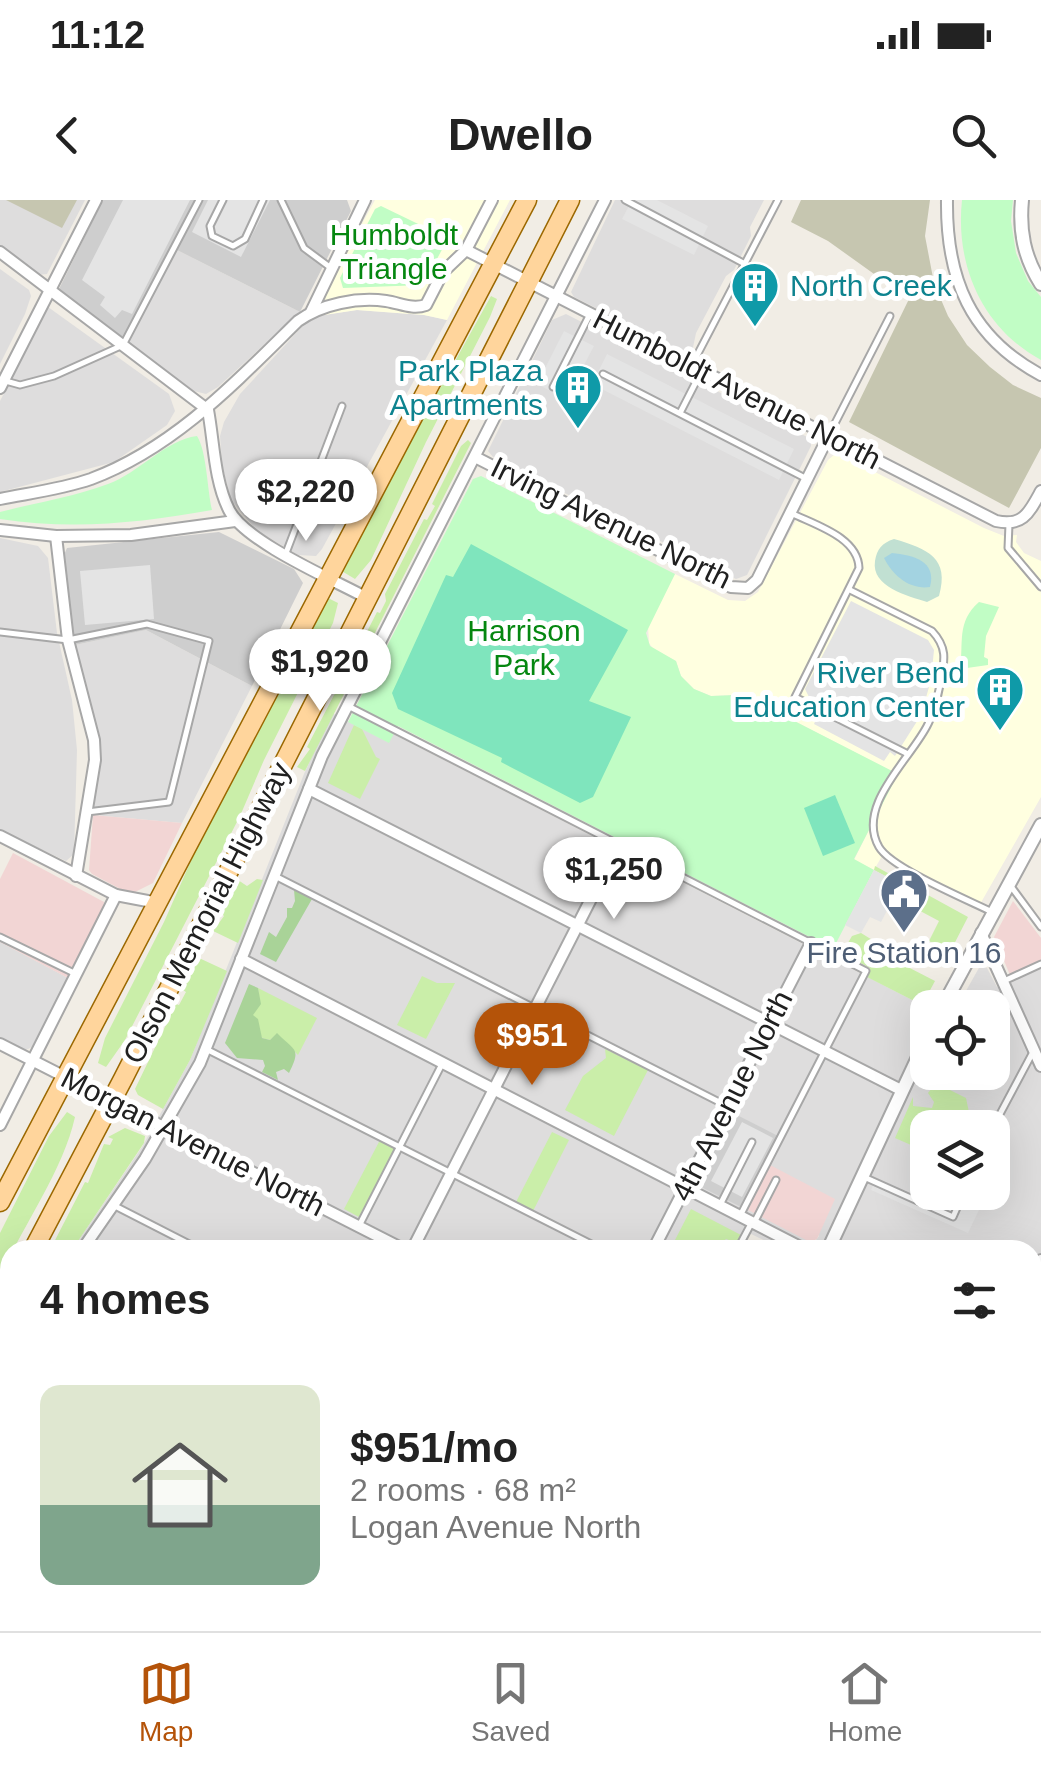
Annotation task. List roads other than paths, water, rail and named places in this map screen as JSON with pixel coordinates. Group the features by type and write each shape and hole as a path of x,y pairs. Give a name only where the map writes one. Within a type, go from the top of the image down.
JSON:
{"main road":[{"name":"Olson Memorial Highway","path":"0,1202 526,200"},
{"name":"Olson Memorial Highway","path":"38,1240 570,200"}],"street":[{"path":"1,383 96,200"},
{"path":"311,312 365,200"},
{"path":"0,499 87,480 133,458 208,410 298,320 311,312 365,300 418,308 426,305 443,272 466,250 492,200"},
{"path":"89,1240 164,1128 206,1048 309,789 347,705 604,200"},
{"path":"947,200 953,268 970,310 1008,354 1041,375"},
{"path":"1022,200 1021,235 1030,266 1041,284"},
{"name":"Humboldt Avenue North","path":"466,250 996,521 1009,524"},
{"path":"0,252 208,410 217,467 235,521 285,555 367,598"},
{"path":"791,513 829,436"},
{"name":"Irving Avenue North","path":"474,457 731,586 748,588 757,580 791,513"},
{"path":"1009,524 1028,515 1041,491"},
{"path":"0,530 56,536 130,535 235,521"},
{"path":"56,536 68,640 94,740 95,760 76,876"},
{"path":"309,789 901,1090"},
{"path":"951,990 1041,825"},
{"path":"0,836 116,896 158,904"},
{"path":"413,1240 619,844"},
{"path":"0,1125 116,896"},
{"path":"981,932 1041,1066"},
{"name":"4th Avenue North","path":"658,1240 811,943"},
{"path":"241,959 786,1240"},
{"name":"Morgan Avenue North","path":"0,1044 388,1240"},
{"path":"832,1240 910,1072"}],"lane":[{"path":"1,383 20,384 54,376 123,346 199,200"},
{"path":"223,200 210,226 212,236 233,246 244,239 263,200"},
{"path":"281,200 304,248 332,268"},
{"path":"625,200 745,264"},
{"path":"680,414 696,368 778,200"},
{"path":"554,388 590,314"},
{"path":"829,436 890,316"},
{"path":"603,374 808,479"},
{"path":"285,555 342,406"},
{"path":"791,513 849,543 858,557 857,576 794,697 908,754"},
{"path":"1009,524 1008,548 1041,587"},
{"path":"850,590 932,631 942,642 945,656 928,724 892,775 875,815 879,847 893,862 992,912"},
{"path":"0,634 68,640 146,624 209,641 169,802 87,812"},
{"path":"347,705 866,971 740,1216"},
{"path":"274,876 726,1106"},
{"path":"1008,883 1041,928"},
{"path":"0,937 76,975"},
{"path":"1004,980 1041,964"},
{"path":"206,1048 583,1240"},
{"path":"1002,1110 1034,1050"},
{"path":"359,1226 442,1063"},
{"path":"720,1206 752,1142"},
{"path":"861,1176 910,1198"},
{"path":"744,1240 776,1180"},
{"path":"112,1204 182,1240"}],"water":[{"path":"892,553 927,565 930,587 909,584 897,576 884,558"}],"place":[{"name":"North Creek","path":"755,328"},
{"name":"Park Plaza Apartments","path":"578,430"},
{"name":"River Bend Education Center","path":"1000,732"},
{"name":"Fire Station 16","path":"904,934"}],"park label":[{"name":"Humboldt Triangle","path":"394,252"},
{"name":"Harrison Park","path":"524,648"}]}
